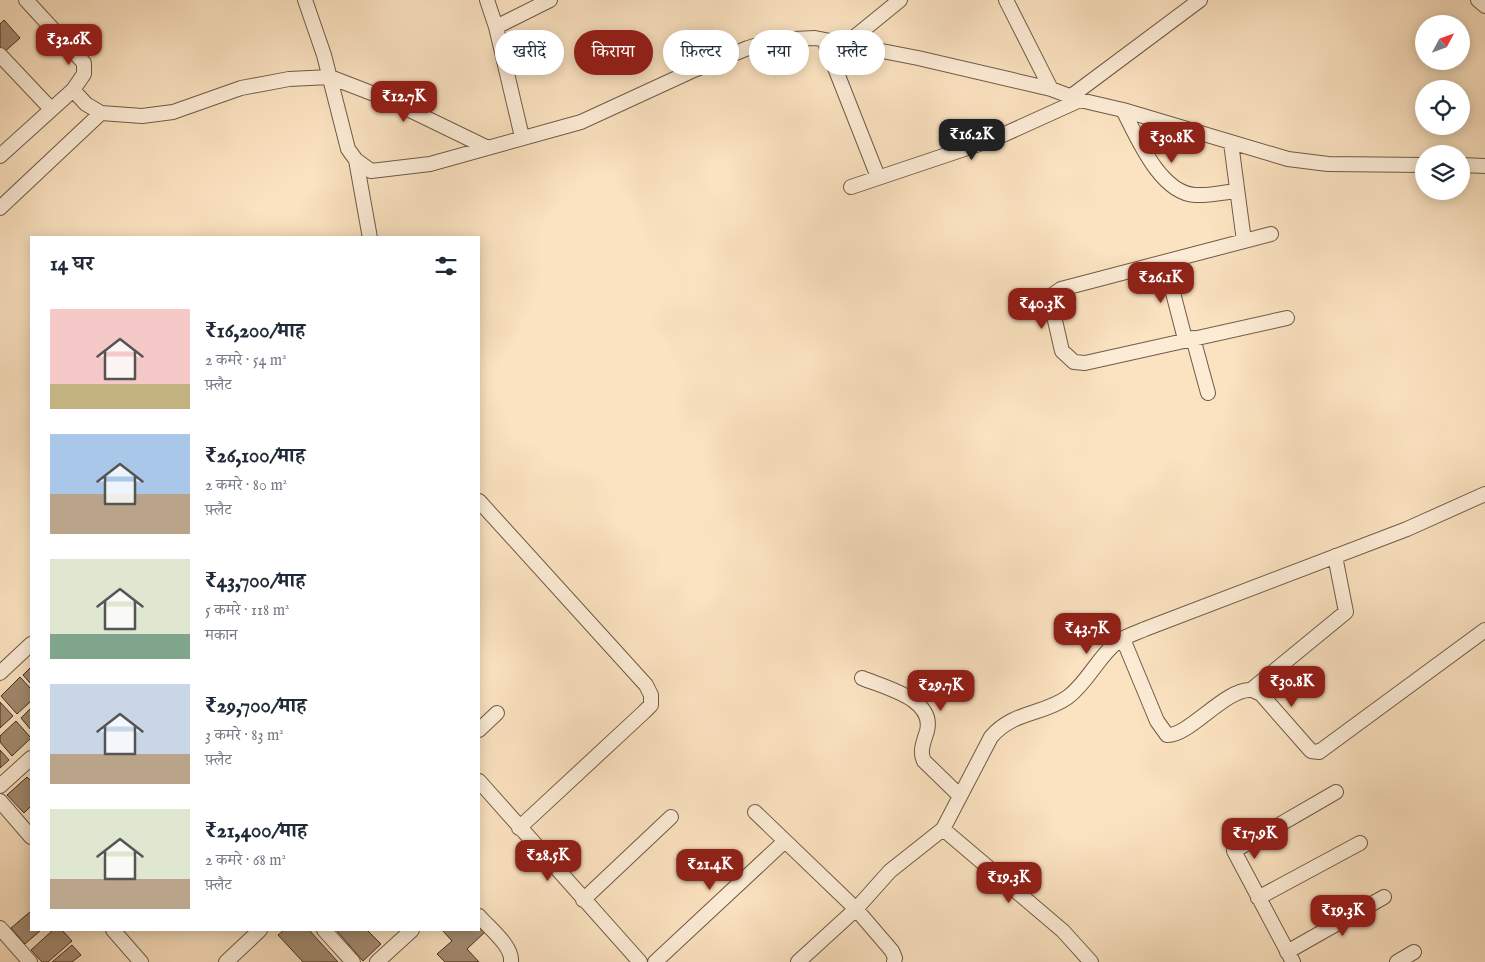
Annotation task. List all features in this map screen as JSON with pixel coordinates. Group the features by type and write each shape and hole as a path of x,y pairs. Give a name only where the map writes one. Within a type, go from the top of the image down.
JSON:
{"street":[{"path":"2,149 73,90 84,74 86,67 26,0"},
{"path":"305,0 330,77 348,149 356,160 371,171 430,164 581,122 694,70 773,40 819,40"},
{"path":"487,0 496,27 522,137"},
{"path":"496,27 550,0"},
{"path":"863,30 900,0"},
{"path":"1006,0 1051,89"},
{"path":"851,186 994,139 1075,98 1200,0"},
{"path":"1478,0 1485,6"},
{"path":"885,52 1051,89 1075,98 1123,110 1288,159 1328,164 1415,165"},
{"path":"0,56 51,109"},
{"path":"839,75 870,151 878,178"},
{"path":"73,90 86,104 101,113 142,116 173,112 241,88 289,78 330,77 387,99 488,148"},
{"path":"1123,110 1154,165 1181,192 1195,195 1238,191"},
{"path":"0,208 101,113"},
{"path":"1231,143 1244,241"},
{"path":"356,160 370,236"},
{"path":"1470,165 1485,166"},
{"path":"1271,234 1055,292 1051,303 1062,351 1074,362 1084,363 1287,318"},
{"path":"1165,262 1208,393"},
{"path":"798,962 856,909 890,871 943,829 991,737 998,728 1008,720 1067,698 1079,688 1117,643 1123,639 1433,518 1485,494"},
{"path":"480,502 646,685 652,695 651,705 520,828"},
{"path":"1251,690 1346,612 1335,556"},
{"path":"1123,639 1157,721 1167,735 1177,733 1208,711 1242,691 1251,690 1261,694 1311,751 1319,752 1485,630"},
{"path":"0,673 30,645"},
{"path":"862,678 906,697 926,711 929,722 921,756 960,796"},
{"path":"480,729 497,712"},
{"path":"0,786 30,759"},
{"path":"480,782 640,962"},
{"path":"1336,792 1234,851 1290,957 1384,897"},
{"path":"0,801 30,836"},
{"path":"755,812 856,909 892,951 895,958 894,962"},
{"path":"583,900 671,817"},
{"path":"943,829 1063,931 1091,962"},
{"path":"656,962 785,841"},
{"path":"1258,898 1360,842"},
{"path":"480,917 507,948 511,955 511,962"},
{"path":"0,928 30,962"},
{"path":"114,931 134,959"},
{"path":"226,962 259,931"},
{"path":"325,931 353,962"},
{"path":"377,962 411,931"},
{"path":"1397,962 1414,952"}],"building":[{"path":"4,20 20,38 2,54 0,52 0,24"},
{"path":"30,668 30,683 23,675"},
{"path":"20,677 30,688 30,702 17,714 1,696"},
{"path":"0,702 13,716 0,728"},
{"path":"30,709 30,729 21,718"},
{"path":"16,721 30,739 12,756 0,742 0,736"},
{"path":"0,750 9,760 0,768"},
{"path":"27,777 30,780 30,807 24,813 7,795"},
{"path":"30,912 30,931 40,931 25,944 11,928"},
{"path":"480,925 486,931 467,949 479,962 445,962 437,954 452,941 443,931 480,931"},
{"path":"52,931 63,931 72,941 48,962 42,962 31,950"},
{"path":"283,931 310,931 338,962 303,962 278,935"},
{"path":"337,931 368,931 381,944 363,961"},
{"path":"72,945 81,955 72,962 52,962"}]}
